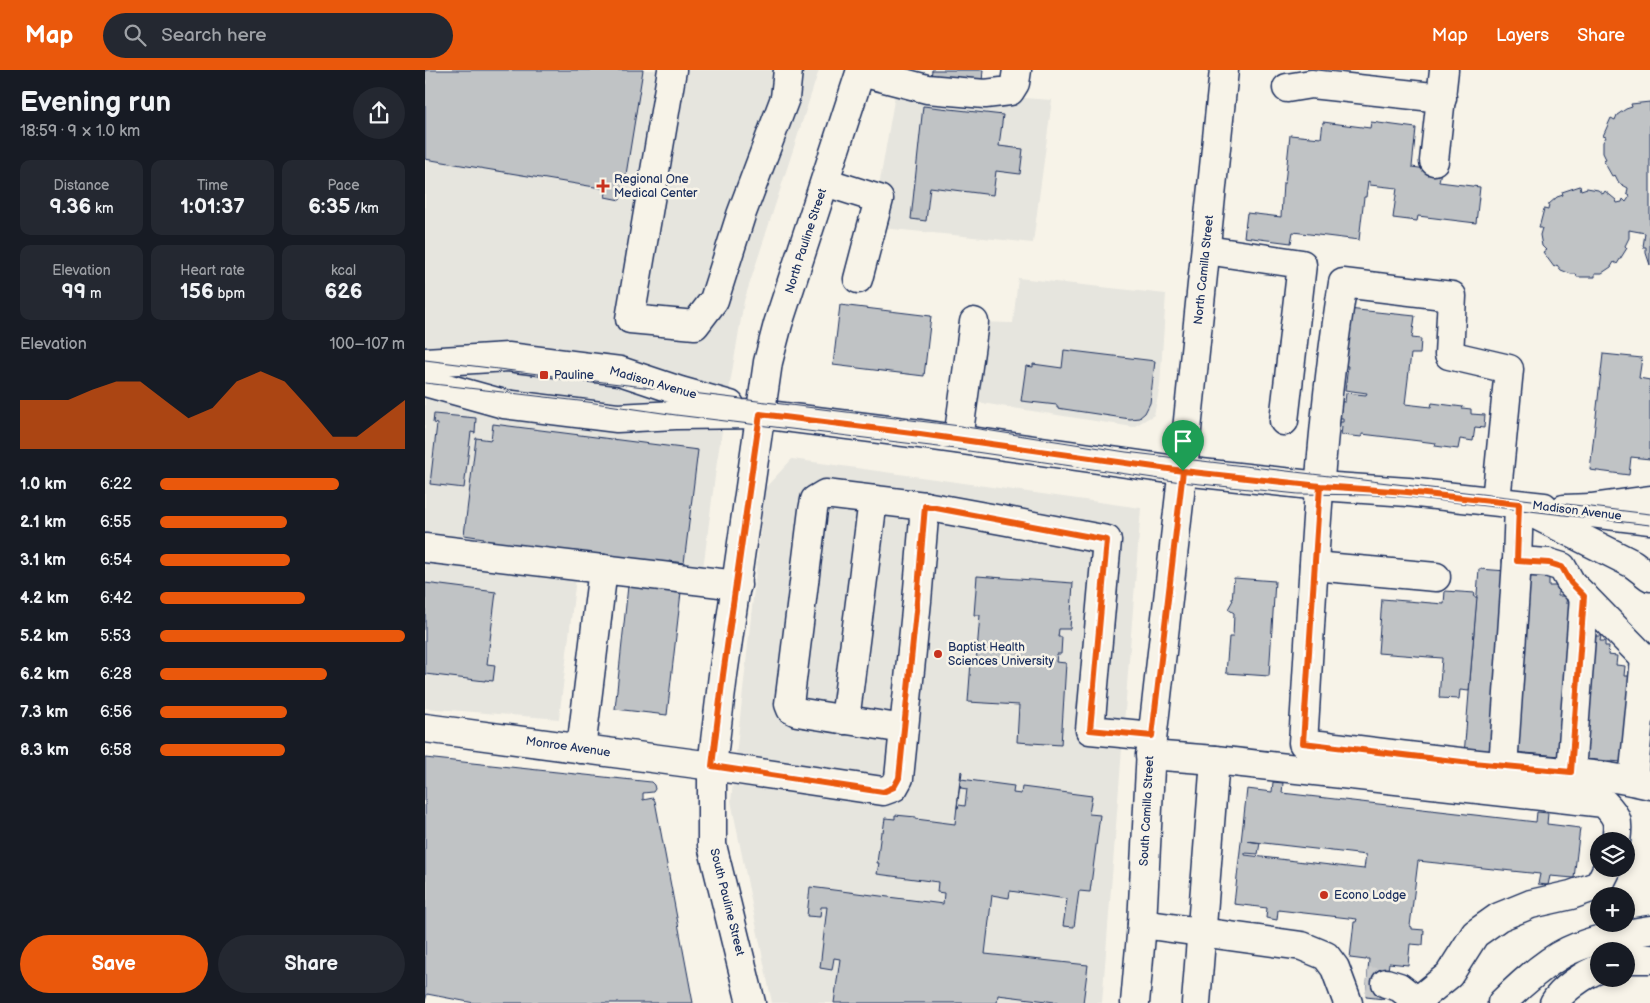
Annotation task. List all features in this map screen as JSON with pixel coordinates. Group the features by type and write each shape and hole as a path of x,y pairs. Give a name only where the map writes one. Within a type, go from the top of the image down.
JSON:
{"main road":[{"path":"672,70 630,319 695,325 714,300 741,215 785,98 788,70"},
{"path":"861,71 927,89 985,94 1010,91 1015,83 1017,70"},
{"name":"North Camilla Street","path":"1183,471 1224,70"},
{"path":"1434,161 1445,70"},
{"name":"North Pauline Street","path":"760,414 768,362 778,324 861,71"},
{"path":"1287,88 1311,84 1442,98"},
{"path":"825,182 879,199 858,279"},
{"path":"1206,250 1302,264 1283,421"},
{"path":"1503,767 1517,561 1508,503 1509,369 1449,355 1452,296 1343,283 1325,422 1303,743 1503,767 1571,772 1641,783 1648,661 1571,583 1562,567 1549,563 1517,561"},
{"path":"958,439 974,322"},
{"name":"Madison Avenue","path":"425,362 508,357 620,371 680,391 760,414"},
{"name":"Madison Avenue","path":"425,382 504,404 617,418 760,414 958,439 1183,471 1320,486 1407,492 1650,520"},
{"name":"South Pauline Street","path":"751,1003 713,845 712,766 760,414"},
{"name":"South Camilla Street","path":"1135,1003 1142,924 1151,745 1183,471"},
{"path":"904,729 797,712 791,709 789,704 815,500 825,494 925,506 1107,540 1090,730 1215,760 1604,803 1614,813 1618,825 1617,832"},
{"path":"845,720 873,500"},
{"path":"1564,510 1650,500"},
{"path":"1508,503 1633,564 1650,576"},
{"name":"Monroe Avenue","path":"425,728 712,766 883,792 894,787 899,778 925,506"},
{"path":"425,548 737,586"},
{"path":"1315,566 1436,577"},
{"path":"581,749 603,569"},
{"path":"1571,772 1584,596"},
{"path":"1196,1003 1215,760"},
{"path":"1142,924 1302,946 1326,956 1335,968 1344,993 1355,980 1377,982 1399,987 1414,1002 1449,975 1475,934 1499,917 1599,885 1603,877"},
{"path":"1502,1003 1517,988 1568,951 1593,942 1650,930"},
{"path":"1635,959 1650,959"},
{"path":"1554,1003 1557,998 1582,977 1590,973"}],"shaded area":[{"path":"425,70 819,70 744,301 717,461 702,577 425,545"},
{"path":"896,89 1052,100 1033,243 872,227"},
{"path":"1018,278 1166,294 1160,386 1154,415 1133,427 969,401 974,322 1013,323"},
{"name":"Baptist Health Sciences University","path":"792,459 1141,508 1102,1003 772,1003 731,801 765,488"},
{"path":"425,556 576,578 559,719 425,708"}],"building":[{"path":"425,70 643,70 623,193 621,192 620,200 605,197 607,189 425,159"},
{"path":"932,70 983,70 981,93 930,87"},
{"path":"1650,102 1650,265 1646,247 1643,247 1645,233 1629,230 1629,238 1625,246 1627,248 1617,264 1614,262 1611,267 1602,273 1595,273 1595,277 1577,277 1576,274 1561,270 1557,265 1554,267 1543,252 1546,250 1542,246 1540,235 1542,228 1539,228 1544,209 1548,210 1549,204 1557,197 1563,195 1562,192 1580,186 1581,190 1587,188 1598,190 1603,194 1605,191 1617,203 1622,202 1623,199 1626,202 1630,196 1627,194 1628,188 1619,183 1615,175 1612,176 1603,160 1606,159 1603,153 1603,142 1606,137 1603,136 1611,118 1615,120 1617,115 1632,107 1631,104"},
{"path":"923,106 1003,115 999,146 1023,149 1020,174 996,171 993,195 930,187 926,221 911,219"},
{"path":"1323,122 1370,128 1371,122 1416,128 1412,167 1441,171 1439,182 1480,187 1476,223 1418,216 1417,221 1393,218 1397,188 1370,185 1368,181 1366,197 1364,197 1359,240 1293,232 1291,243 1244,237 1247,213 1281,217 1283,183 1285,183 1290,135 1321,138"},
{"path":"840,305 931,316 924,376 833,365"},
{"path":"1348,309 1415,316 1412,338 1421,339 1420,354 1411,354 1405,404 1431,407 1432,403 1463,407 1471,409 1471,414 1485,415 1484,428 1475,427 1473,441 1460,439 1458,449 1435,446 1436,443 1362,434 1362,437 1341,435 1342,427 1339,426 1339,422 1343,422 1343,418 1334,418 1336,401 1345,402 1346,393 1366,395 1367,393 1345,390 1348,366 1342,365"},
{"path":"1064,350 1155,361 1150,403 1145,413 1139,418 1130,419 1057,408 1057,405 1021,401 1026,366 1033,367 1033,364 1062,368"},
{"path":"1603,354 1642,358 1639,378 1650,380 1650,459 1631,457 1629,475 1590,470"},
{"path":"434,414 476,418 475,433 471,432 464,488 430,484 437,424 433,423"},
{"path":"493,424 698,450 684,563 669,561 668,570 482,547 484,538 464,535 476,438 491,440"},
{"path":"1479,569 1507,571 1493,758 1464,755"},
{"path":"1527,574 1549,576 1549,586 1558,586 1558,596 1567,596 1566,603 1572,603 1560,756 1513,752"},
{"path":"977,576 1073,583 1070,629 1059,629 1058,637 1062,637 1061,654 1057,654 1056,662 1066,663 1061,745 1017,742 1019,705 968,702 971,662 976,663 980,615 974,615"},
{"path":"1234,578 1275,581 1269,676 1226,673 1229,637 1233,637 1234,613 1228,609 1233,600"},
{"path":"425,583 496,592 487,664 495,665 493,681 425,674"},
{"path":"628,586 681,592 667,715 615,709"},
{"path":"1445,591 1475,593 1474,597 1477,597 1469,691 1460,690 1459,699 1439,698 1442,658 1378,653 1382,599 1444,604"},
{"path":"1589,636 1601,636 1600,641 1605,641 1605,646 1609,646 1608,655 1617,656 1616,665 1625,666 1624,676 1633,676 1622,762 1584,759"},
{"path":"1650,722 1650,781 1646,781"},
{"path":"425,758 651,782 655,789 653,792 643,793 643,800 653,798 655,801 693,1003 474,1003 427,994 425,1002"},
{"path":"961,771 961,779 1014,786 1013,793 1021,794 1022,787 1092,796 1089,814 1100,815 1090,892 1079,891 1074,927 1063,926 1067,899 1010,891 1009,898 992,895 985,954 1088,965 1083,1003 1063,1003 998,995 997,1003 834,1003 840,959 834,958 832,970 820,968 827,907 821,907 820,917 807,916 810,887 943,904 944,893 937,892 938,882 877,874 881,832 883,832 885,818 895,819 895,815 955,824","holes":["960,785 961,788 967,789 965,806 959,805 957,808"]},
{"name":"Econo Lodge","path":"1273,782 1283,783 1282,793 1536,822 1537,812 1548,813 1547,824 1580,828 1574,878 1550,876 1548,885 1538,884 1540,874 1418,861 1410,926 1412,929 1424,930 1423,945 1410,944 1408,965 1389,963 1384,999 1366,997 1369,959 1350,958 1354,922 1357,919 1278,910 1277,920 1266,918 1267,908 1234,904 1247,789 1272,792","holes":["1247,841 1366,855 1364,869 1245,855 1245,853 1258,854 1260,843"]}],"tunnel":[{"path":"1367,981 1386,983"}],"tram line":[{"path":"425,360 960,426 1126,452 1650,514"},
{"path":"425,383 955,449 1181,482 1298,494 1409,497 1650,525"}],"place":[{"name":"Regional One Medical Center","path":"603,186"},
{"name":"Pauline","path":"544,375"},
{"name":"Baptist Health Sciences University","path":"938,654"},
{"name":"Econo Lodge","path":"1324,895"}],"route":[{"path":"1183,471 920,434 760,414 712,766 883,792 894,787 899,778 925,506 1107,540 1090,730 1152,736 1183,471 1320,486 1407,492 1519,504 1517,561 1549,563 1562,567 1571,583 1584,596 1571,772 1503,767 1303,743 1320,486 1251,479 1183,471"}]}
